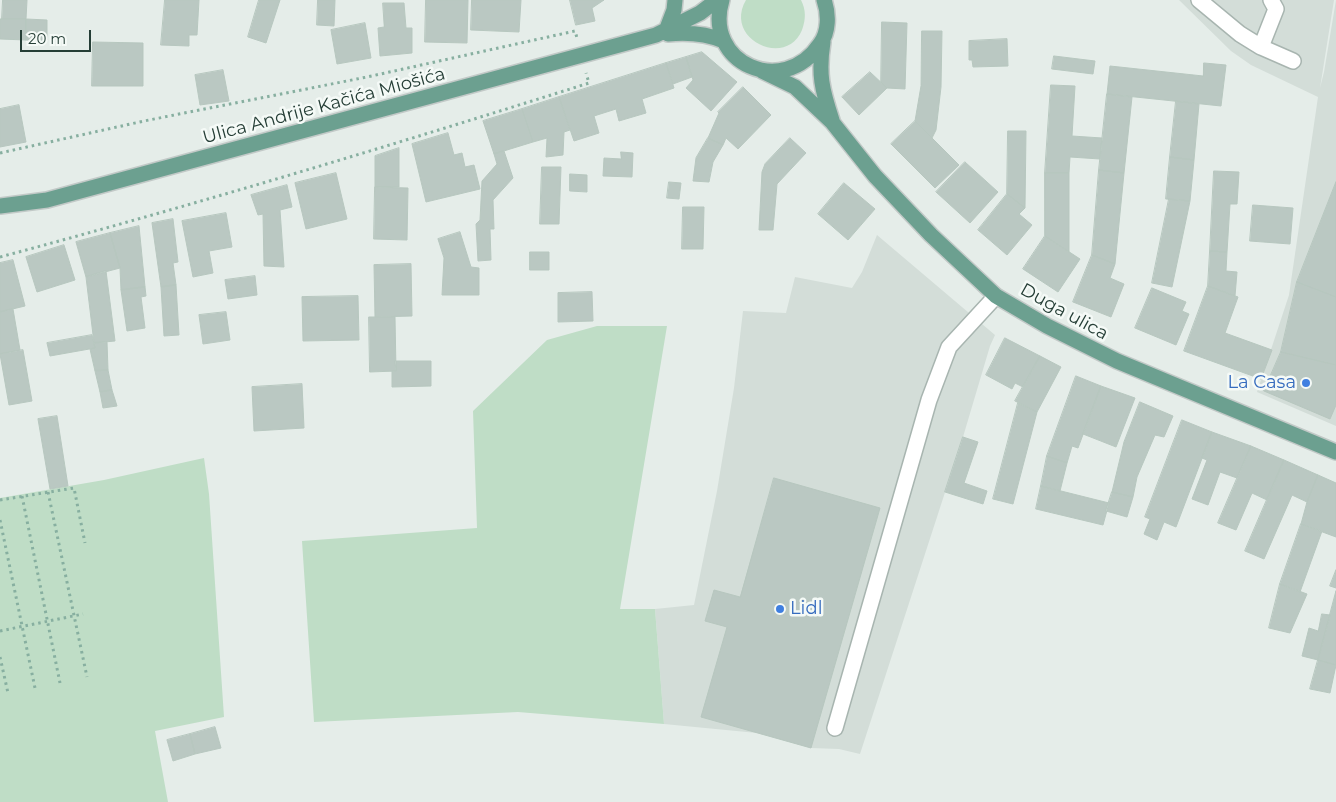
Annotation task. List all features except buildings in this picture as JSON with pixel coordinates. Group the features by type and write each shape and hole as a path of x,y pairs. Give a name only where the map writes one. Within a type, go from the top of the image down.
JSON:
{"main road":[{"path":"661,33 674,10 675,0"},
{"name":"Duga ulica","path":"824,0 827,7 828,24 823,40 820,81 832,122"},
{"name":"Ulica Andrije Kačića Miošića","path":"0,206 47,200 661,33 683,23 714,2"},
{"name":"Duga ulica","path":"719,25 724,41 733,55 747,65 795,87 832,122 875,176 931,235 996,296 1047,326 1117,361 1336,452"},
{"name":"Ulica Andrije Kačića Miošića","path":"661,33 685,32 709,35 724,41"},
{"name":"Duga ulica","path":"762,71 780,72 798,66 813,55 823,40"}],"street":[{"path":"1199,0 1240,34 1261,47 1293,61"},
{"path":"1261,47 1276,9 1271,0"},
{"name":"Duga ulica","path":"714,2 719,25"},
{"path":"835,728 929,400 949,347 996,296"}],"path":[{"path":"0,500 74,488 85,543"},
{"path":"48,492 87,677"},
{"path":"22,496 60,682"},
{"path":"0,520 35,688"},
{"path":"0,631 83,614"},
{"path":"0,656 8,693"}],"shaded area":[{"path":"1179,0 1334,0 1320,88 1336,0 1336,426 1257,392 1289,295 1318,97 1251,65 1231,51"},
{"path":"877,235 995,335 860,754 839,749 811,748 757,733 664,724 655,609 694,605 717,491 734,388 743,311 786,313 795,277 852,288 862,272"}],"green space":[{"path":"746,0 801,0 804,7 804,22 802,30 794,42 783,47 771,48 759,44 749,37 743,27 741,14"},
{"path":"597,326 667,326 620,609 655,609 664,724 518,712 314,722 302,541 477,528 473,411 547,340"},
{"path":"204,458 209,494 224,717 155,731 168,802 0,802 0,498 104,480"}],"place":[{"name":"La Casa","path":"1306,383"},
{"name":"Lidl","path":"780,609"}]}
